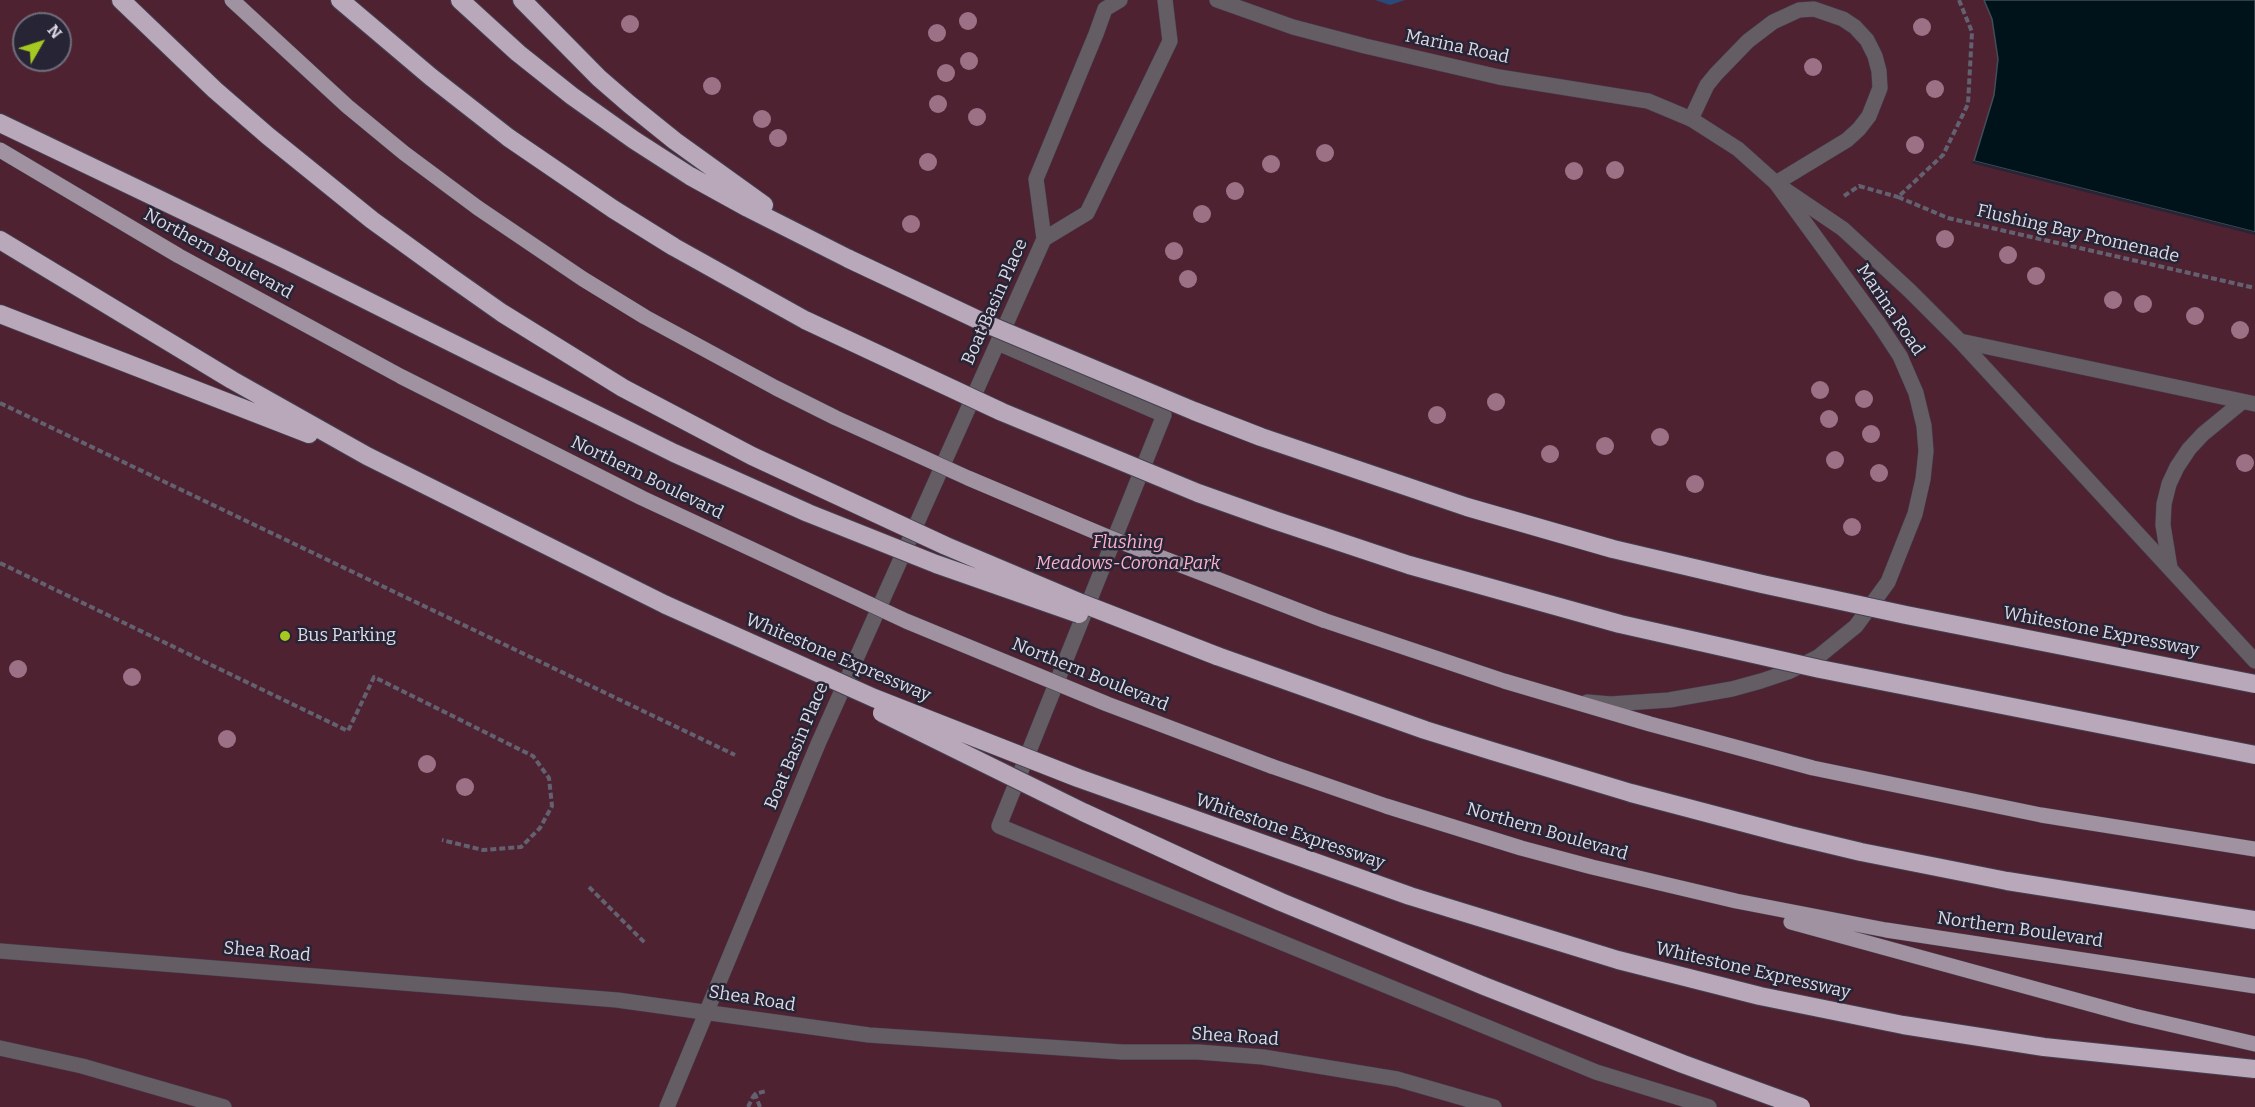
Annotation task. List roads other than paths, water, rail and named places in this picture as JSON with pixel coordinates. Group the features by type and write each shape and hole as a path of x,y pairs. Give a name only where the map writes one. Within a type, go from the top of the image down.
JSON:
{"highway":[{"path":"121,0 215,90 268,136 372,220 511,318 622,388 752,456 945,546 1081,603 1217,656 1480,747 1621,790 1768,830 1861,852 2007,881 2255,920"},
{"path":"340,0 431,77 509,138 674,247 806,320 935,382 1044,430 1187,488 1409,565 1620,624 1820,669 2255,756"},
{"path":"460,0 495,34 539,70 598,115 662,158 748,208 849,259"},
{"path":"522,0 599,78 675,141 791,224 849,259"},
{"path":"0,123 286,260 674,453 808,513 936,564 1078,614 1217,656"},
{"path":"0,240 223,375 367,456"},
{"name":"Whitestone Expressway","path":"849,259 989,325 1174,403 1261,437 1467,507 1613,549 1762,584 2255,684"},
{"path":"0,314 367,456"},
{"name":"Whitestone Expressway","path":"367,456 666,605 874,698 1078,778 1410,896 1618,960 1760,996 1913,1027 2076,1051 2255,1069"},
{"path":"666,605 1016,780 1213,872 1484,986 1683,1064 1801,1107"}],"main road":[{"path":"232,0 347,106 404,153 478,208 583,279 712,354 826,413 900,448 1065,519 1323,620 1504,681 1750,752 1894,786 2112,828 2255,849"},
{"name":"Northern Boulevard","path":"0,150 179,256 402,377 642,498 906,621 1097,700 1271,766 1386,806 1521,848 1592,867 1813,917 2255,986"},
{"path":"1592,867 2134,1016 2255,1044"}],"street":[{"name":"Boat Basin Place","path":"666,1107 818,744 1044,239 1036,179 1105,9 1120,0"},
{"name":"Boat Basin Place","path":"1044,239 1087,213 1170,41 1165,0"},
{"name":"Marina Road","path":"1217,0 1293,27 1386,51 1499,76 1648,101 1691,119 1738,149 1776,183 1821,213 1863,246 1960,341 2255,661"},
{"path":"1691,119 1707,86 1716,74 1748,41 1773,22 1799,10 1814,9 1842,19 1854,27 1867,40 1879,71 1880,88 1869,116 1847,140 1776,183"},
{"name":"Marina Road","path":"1573,702 1611,704 1670,700 1732,689 1788,672 1818,657 1856,626 1888,582 1904,546 1915,514 1926,451 1924,426 1916,393 1909,374 1890,340 1776,183"},
{"path":"1960,341 2249,403"},
{"path":"998,343 1164,415 999,826 1596,1072 1709,1107"},
{"path":"2170,568 2163,525 2164,504 2176,467 2203,434 2249,403"},
{"name":"Shea Road","path":"0,951 617,1000 869,1035 1111,1051 1198,1052 1263,1057 1397,1079 1494,1107"},
{"path":"0,1048 82,1066 224,1107"}],"place":[{"name":"Bus Parking","path":"285,636"}],"park label":[{"name":"Flushing Meadows-Corona Park","path":"1128,553"}]}
